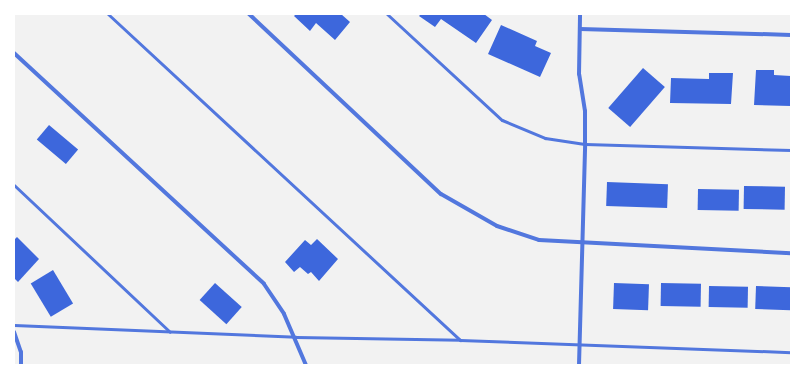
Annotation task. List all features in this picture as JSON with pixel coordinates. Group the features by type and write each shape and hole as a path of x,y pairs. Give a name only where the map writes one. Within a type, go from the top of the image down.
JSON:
{"street":[{"path":"249,14 441,194 497,226 539,240 791,253"},
{"path":"579,365 585,144 585,112 579,74 580,14"},
{"path":"580,29 791,35"},
{"path":"14,53 264,284 296,337 306,365"},
{"path":"14,332 21,352 21,365"}],"lane":[{"path":"108,14 460,340"},
{"path":"388,14 502,120 545,138 585,144 791,150"},
{"path":"14,185 170,332"},
{"path":"14,325 296,337 460,340 580,346 791,352"}],"building":[{"path":"296,14 341,14 350,22 335,40 316,23 310,31 294,16"},
{"path":"421,14 484,14 492,20 476,43 441,19 435,27 419,16"},
{"path":"501,25 537,41 535,46 551,53 540,77 488,54"},
{"path":"643,68 665,87 630,127 608,108"},
{"path":"756,70 774,70 774,75 791,76 791,106 754,105"},
{"path":"709,73 733,73 731,104 670,103 671,78 709,79"},
{"path":"49,125 78,149 66,164 37,140"},
{"path":"607,182 668,184 667,208 606,206"},
{"path":"744,186 785,187 785,210 744,209"},
{"path":"698,189 739,190 739,211 698,210"},
{"path":"17,237 39,259 18,282 14,278 14,240"},
{"path":"317,239 338,259 319,281 311,272 308,274 300,267 294,272 285,262 305,240 311,245"},
{"path":"53,270 73,303 51,317 31,283"},
{"path":"215,283 242,307 226,324 200,300"},
{"path":"614,283 649,284 648,310 613,309"},
{"path":"661,283 701,284 701,307 661,306"},
{"path":"709,286 748,287 748,308 709,307"},
{"path":"756,286 791,287 790,310 755,309"}]}
